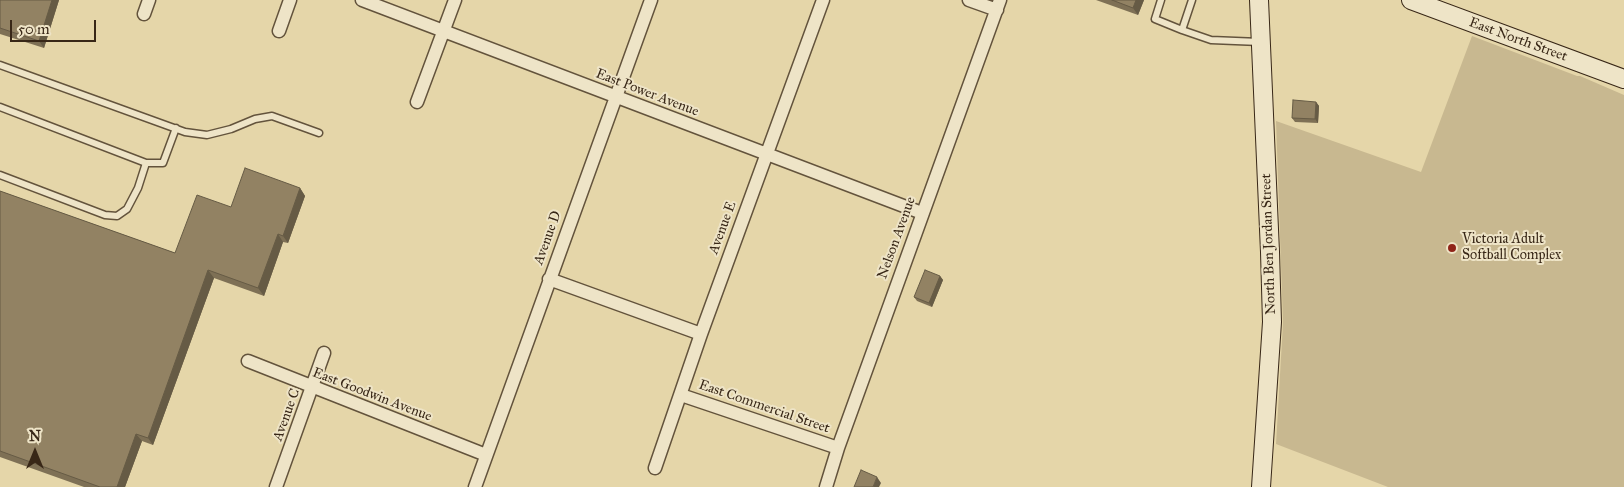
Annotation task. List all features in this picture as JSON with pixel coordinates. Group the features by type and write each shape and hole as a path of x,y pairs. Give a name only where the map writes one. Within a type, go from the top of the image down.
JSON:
{"street":[{"path":"144,14 149,0"},
{"path":"279,31 290,0"},
{"name":"East Power Avenue","path":"362,0 922,213"},
{"path":"417,102 455,0"},
{"name":"Avenue D","path":"475,487 651,0"},
{"name":"Avenue E","path":"655,468 701,334 823,0"},
{"path":"970,0 999,5"},
{"name":"North Ben Jordan Street","path":"1258,0 1272,322 1261,487"},
{"name":"East North Street","path":"1411,0 1624,79"},
{"name":"Nelson Avenue","path":"826,487 838,448 922,213 999,5"},
{"path":"549,279 701,334"},
{"name":"Avenue C","path":"276,487 313,388 324,352"},
{"name":"East Goodwin Avenue","path":"248,361 486,455"},
{"name":"East Commercial Street","path":"681,394 838,448"}],"lane":[{"path":"1161,0 1154,19 1211,40 1261,42"},
{"path":"1182,30 1192,0"},
{"path":"0,65 185,132 207,135 232,129 255,119 272,116 319,133"},
{"path":"0,107 146,164 163,163 176,128"},
{"path":"0,175 105,215 117,216 127,209 138,188 146,164"}],"shaded area":[{"name":"Victoria Adult Softball Complex","path":"1472,36 1580,76 1624,95 1624,487 1388,487 1276,444 1283,323 1276,121 1421,172"}],"building":[{"path":"0,0 52,0 39,41 0,28"},
{"path":"1112,0 1136,0 1133,8"},
{"path":"1293,100 1316,102 1315,119 1292,118"},
{"path":"245,168 300,188 283,236 278,234 258,288 208,270 148,438 136,434 117,487 100,487 0,451 0,191 175,253 197,195 231,207"},
{"path":"925,270 940,276 929,303 914,297"},
{"path":"861,470 877,477 873,487 854,487"}],"place":[{"name":"Victoria Adult Softball Complex","path":"1452,248"}]}
